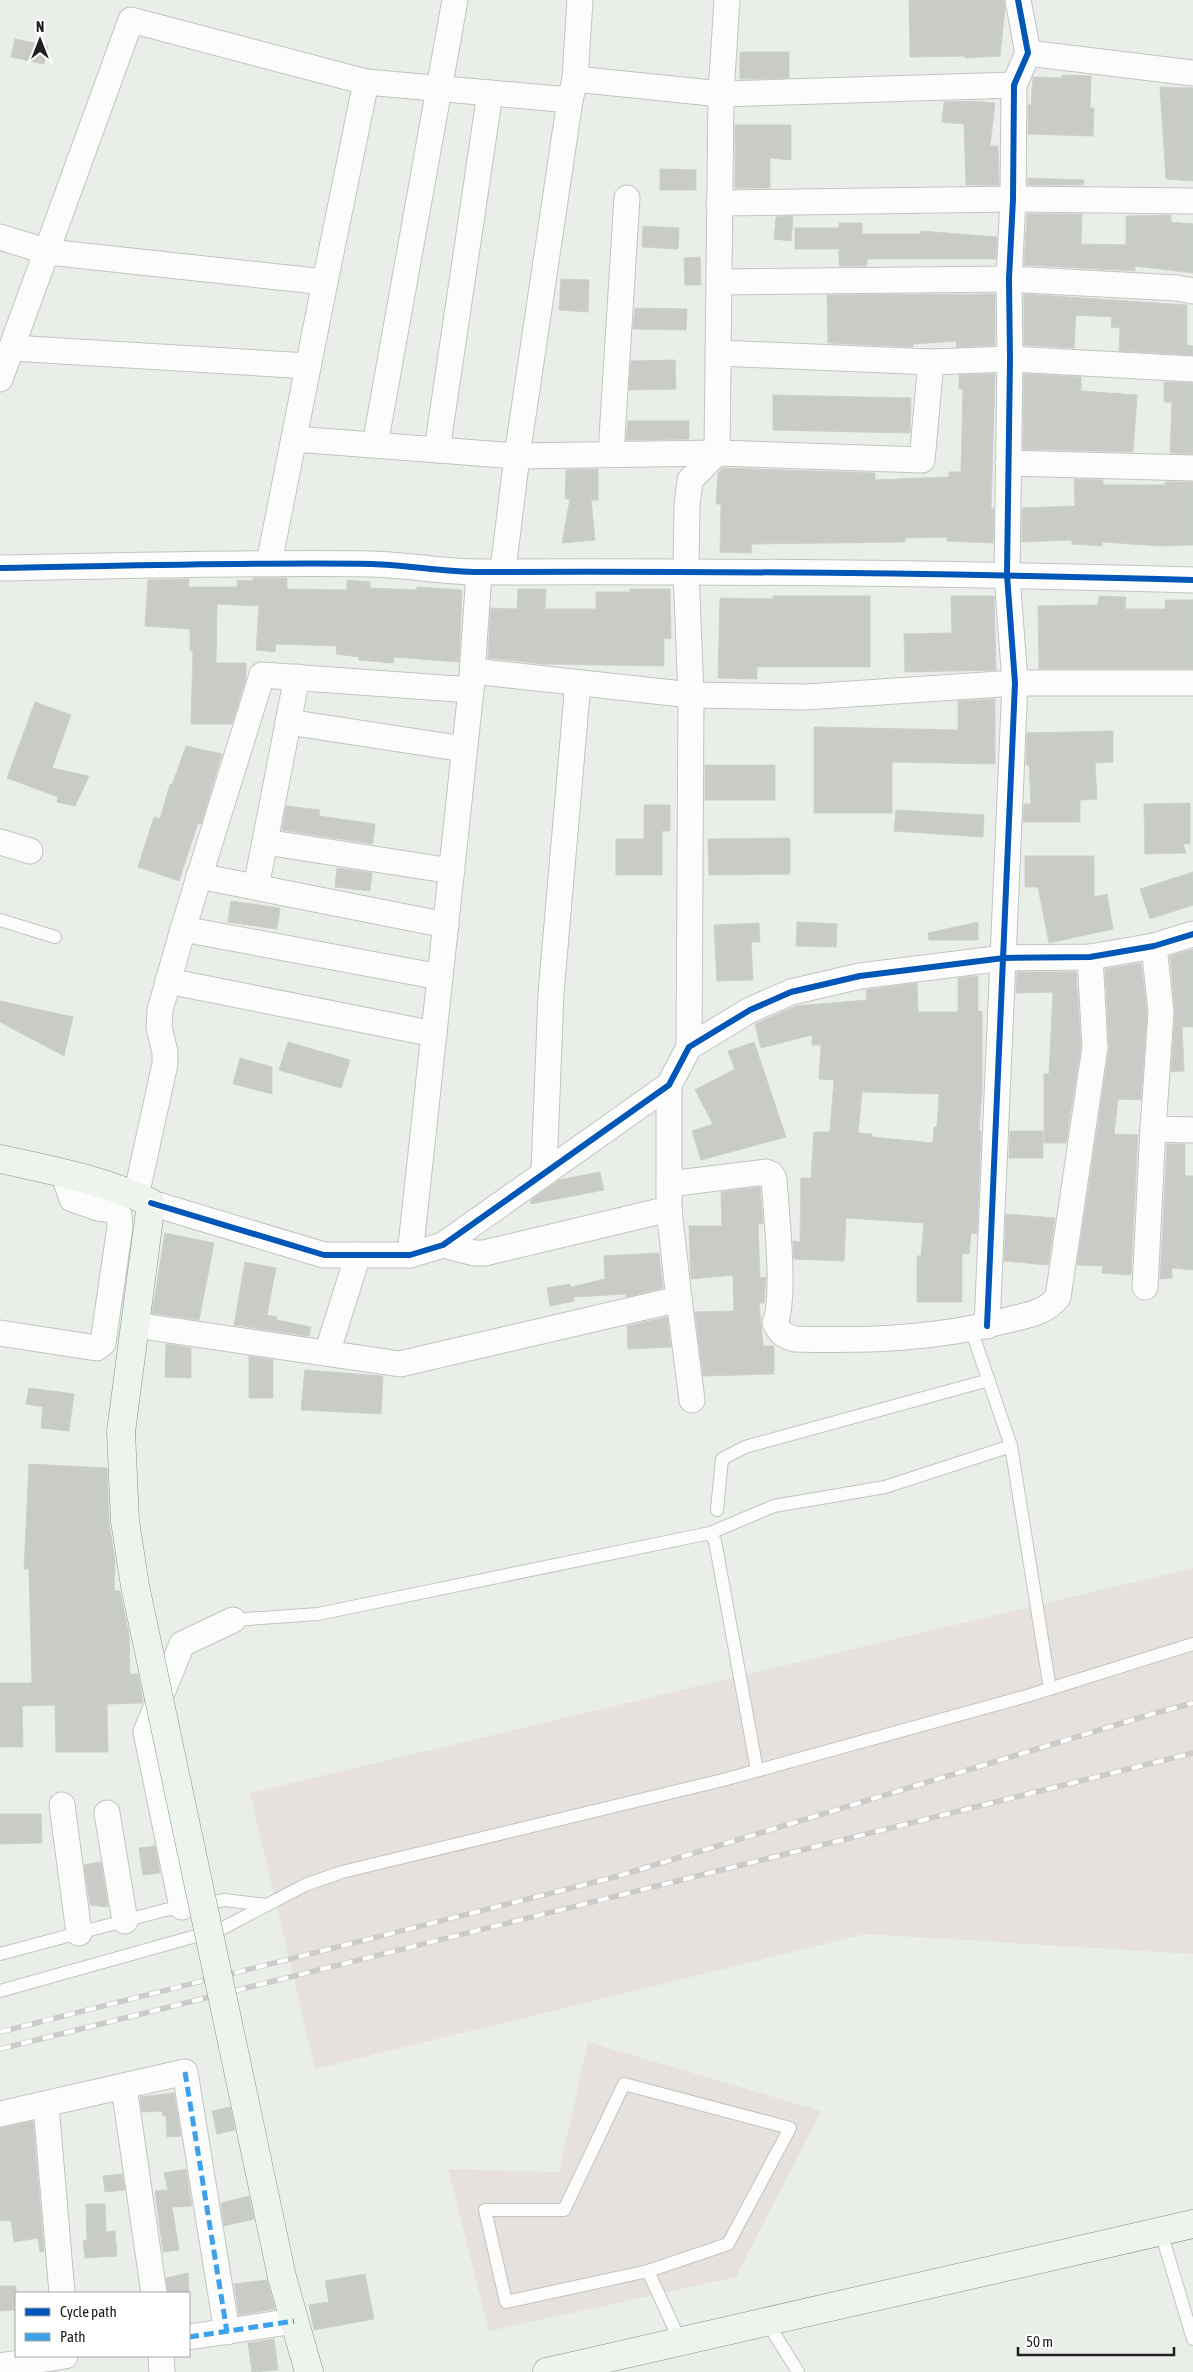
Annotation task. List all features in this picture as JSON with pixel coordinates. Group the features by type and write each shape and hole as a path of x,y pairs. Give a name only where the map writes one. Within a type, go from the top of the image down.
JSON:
{"main road":[{"path":"0,1159 63,1173 144,1200 135,1325 121,1432 125,1521 135,1586 282,2277 309,2372"},
{"path":"547,2372 1193,2224"}],"street":[{"path":"375,445 455,0"},
{"path":"503,570 517,456 572,89 580,0"},
{"path":"727,0 721,94 717,453 690,480 687,505 686,571 691,695 689,1048 669,1085 443,1245 410,1255 324,1255 144,1200 165,1064 165,1052 158,1019 183,929 262,674 297,677 578,682 691,695 806,697 1015,682 1193,683"},
{"path":"979,1327 1004,958 1015,682 1007,575 1010,360 1009,280 1013,199 1014,84 1028,53 1018,0"},
{"path":"0,379 48,252 130,20 366,82 490,93 572,89 721,94 1014,84"},
{"path":"1028,53 1193,73"},
{"path":"269,563 366,82"},
{"path":"437,450 490,93"},
{"path":"611,454 627,198"},
{"path":"719,203 1013,199 1193,201"},
{"path":"0,237 48,252 325,282"},
{"path":"719,282 1009,280 1177,288 1193,291"},
{"path":"12,348 308,366"},
{"path":"718,352 932,362 1010,360 1193,370"},
{"path":"294,439 517,456 717,453 922,460 932,362"},
{"path":"1008,463 1193,468"},
{"path":"0,568 269,563 397,564 479,572 503,570 686,571 774,574 1007,575 1193,580"},
{"path":"410,1255 472,681 479,572"},
{"path":"256,887 297,677"},
{"path":"544,1172 551,993 578,682"},
{"path":"288,722 464,749"},
{"path":"0,842 30,851"},
{"path":"265,842 452,871"},
{"path":"199,876 446,925"},
{"path":"183,929 440,977"},
{"path":"689,1048 750,1010 790,992 860,976 1004,958 1090,957 1154,946 1193,934"},
{"path":"1145,1288 1152,1129 1162,1012 1154,946"},
{"path":"669,1184 766,1172 771,1174 774,1179 780,1313 775,1323 779,1331 786,1336 795,1339 859,1341 924,1337 979,1327 1040,1312 1051,1306 1058,1297 1095,1048 1090,957"},
{"path":"168,981 434,1034"},
{"path":"669,1085 669,1209 692,1400"},
{"path":"1152,1129 1193,1130"},
{"path":"0,1333 97,1348 103,1343 120,1227 119,1215 114,1210 98,1208 72,1199 63,1173"},
{"path":"443,1245 474,1253 484,1253 669,1209"},
{"path":"327,1353 358,1255"},
{"path":"135,1325 400,1364 679,1299"},
{"path":"182,1907 146,1732 182,1644 233,1620"},
{"path":"62,1806 79,1933"},
{"path":"107,1813 125,1921"},
{"path":"0,2114 185,2072 227,2332"},
{"path":"124,2087 154,2292"},
{"path":"46,2105 62,2292"},
{"path":"190,2338 294,2321"},
{"path":"0,2366 59,2357"},
{"path":"66,2357 69,2372"},
{"path":"161,2357 162,2372"}],"lane":[{"path":"0,920 55,937"},
{"path":"979,1327 989,1380 1011,1446 1050,1689"},
{"path":"717,1510 722,1459 745,1447 989,1380"},
{"path":"233,1620 318,1614 710,1533 774,1506 885,1487 1011,1446"},
{"path":"710,1533 715,1541 757,1770"},
{"path":"0,1991 221,1929 305,1886 342,1872 757,1770 1050,1689 1193,1644"},
{"path":"0,1954 182,1907 225,1900 268,1905"},
{"path":"624,2084 790,2128 728,2244 648,2271 506,2302 485,2210 564,2210 624,2084"},
{"path":"1161,2232 1193,2339"},
{"path":"648,2271 681,2342"},
{"path":"767,2322 798,2372"}],"shaded area":[{"path":"1193,1568 1193,1954 866,1934 315,2069 250,1793"},
{"path":"588,2042 821,2111 736,2277 489,2331 448,2169 559,2172"}],"building":[{"path":"909,0 1004,0 1005,9 1000,56 965,58 965,56 910,57"},
{"path":"15,39 48,46 44,64 11,57"},
{"path":"740,52 789,52 789,78 740,79"},
{"path":"1062,75 1091,76 1090,108 1094,108 1093,136 1028,134 1028,105 1031,105 1033,77 1062,78"},
{"path":"1160,87 1193,88 1193,181 1166,179"},
{"path":"973,101 995,103 990,146 998,146 999,185 966,185 964,124 942,122 944,102"},
{"path":"735,125 791,125 791,160 770,158 770,188 735,188"},
{"path":"660,169 696,170 696,190 660,190"},
{"path":"1028,178 1084,180 1083,185 1028,185"},
{"path":"1027,214 1082,214 1081,244 1126,245 1126,216 1171,215 1171,222 1193,224 1193,273 1135,266 1135,271 1024,265"},
{"path":"793,216 791,241 774,239 776,217"},
{"path":"839,223 862,223 862,234 920,234 921,231 997,237 996,259 867,259 867,266 839,266 839,249 795,249 795,228 839,228"},
{"path":"643,226 679,228 678,249 642,247"},
{"path":"700,257 701,285 685,285 684,258"},
{"path":"561,279 589,280 588,312 559,310"},
{"path":"995,294 995,345 956,347 957,341 913,344 913,347 828,343 827,295"},
{"path":"1024,294 1187,305 1187,345 1193,346 1193,355 1119,351 1120,328 1111,327 1112,317 1076,315 1074,348 1024,345"},
{"path":"635,308 687,309 686,330 633,329"},
{"path":"675,360 676,389 629,390 631,361"},
{"path":"995,374 991,509 994,509 993,543 947,541 947,537 905,538 905,542 752,544 751,553 720,552 721,504 716,504 718,473 723,468 875,473 875,480 949,477 949,472 961,472 963,389 959,389 959,375"},
{"path":"1024,374 1081,377 1081,391 1137,395 1133,452 1023,449"},
{"path":"1164,382 1193,383 1193,454 1170,453 1172,402 1164,402"},
{"path":"773,395 911,398 910,433 773,430"},
{"path":"628,421 689,421 689,439 626,440"},
{"path":"598,469 598,500 591,500 595,540 562,543 570,499 565,499 566,470"},
{"path":"1074,479 1103,480 1103,485 1165,485 1165,482 1193,482 1193,545 1161,546 1102,542 1102,546 1072,544 1072,540 1022,542 1022,508 1075,506"},
{"path":"253,578 287,578 287,589 347,590 347,580 370,582 370,588 417,590 417,587 462,590 459,662 394,657 393,663 359,660 359,657 336,654 337,646 276,644 275,652 256,650 259,606 217,604 216,663 246,663 246,678 232,724 191,724 193,651 190,651 190,629 145,626 148,580 189,579 188,587 237,587 237,580 253,581"},
{"path":"518,589 546,589 545,609 596,609 596,592 630,592 630,589 670,589 671,639 664,638 664,666 543,664 488,658 491,608 517,609"},
{"path":"773,596 870,596 870,667 757,667 757,679 718,678 720,598 773,599"},
{"path":"951,596 994,596 996,670 905,672 904,634 952,633"},
{"path":"1099,596 1126,597 1125,609 1166,609 1165,600 1193,600 1193,669 1039,669 1038,606 1098,605"},
{"path":"995,699 995,764 892,762 892,813 814,813 814,727 958,730 958,701"},
{"path":"35,702 71,715 52,768 89,776 75,806 57,802 58,797 7,778"},
{"path":"1113,731 1113,762 1095,763 1097,799 1080,800 1080,822 1023,822 1024,804 1031,804 1029,765 1026,765 1027,733"},
{"path":"186,746 222,754 201,824 198,823 179,881 138,867 154,817 160,819 170,784 172,785"},
{"path":"705,765 775,765 775,800 705,800"},
{"path":"1190,803 1190,844 1183,844 1186,853 1145,854 1144,804"},
{"path":"644,805 670,805 670,831 662,831 662,875 616,875 616,839 644,839"},
{"path":"286,806 320,810 319,816 375,824 373,844 282,830"},
{"path":"896,810 984,815 983,837 894,831"},
{"path":"790,838 790,874 709,875 708,839"},
{"path":"1025,856 1094,856 1094,897 1107,894 1113,929 1049,943 1038,887 1025,887"},
{"path":"337,868 372,873 370,891 335,887"},
{"path":"1193,872 1193,905 1150,919 1140,889"},
{"path":"231,901 280,908 277,929 228,922"},
{"path":"797,922 837,924 836,947 796,946"},
{"path":"978,922 978,940 929,940 928,933"},
{"path":"759,923 760,942 751,942 753,980 717,981 714,925"},
{"path":"1193,949 1193,1027 1182,1027 1184,1071 1171,1072 1175,1013 1170,956"},
{"path":"1141,963 1147,1012 1141,1100 1118,1099 1114,1134 1138,1135 1131,1275 1102,1273 1103,1266 1077,1265 1109,1049 1105,969"},
{"path":"1017,972 1076,972 1081,1046 1066,1143 1044,1143 1044,1074 1049,1074 1053,992 1016,993"},
{"path":"978,976 978,1012 982,1011 982,1090 979,1131 981,1131 977,1234 971,1233 969,1254 962,1253 962,1302 917,1302 917,1256 921,1256 924,1223 846,1218 844,1261 794,1259 793,1241 800,1242 801,1178 811,1178 814,1132 830,1132 834,1080 819,1079 821,1045 812,1045 812,1035 761,1048 755,1024 796,1006 867,1000 866,990 917,983 918,1012 958,1012 958,978","holes":["862,1092 939,1094 937,1127 934,1127 933,1143 872,1137 872,1134 858,1133"]},
{"path":"0,1001 73,1017 64,1056 0,1022"},
{"path":"288,1042 350,1060 341,1088 279,1070"},
{"path":"754,1042 786,1137 701,1160 692,1131 713,1124 695,1090 735,1069 728,1051"},
{"path":"240,1058 272,1067 272,1094 233,1084"},
{"path":"1010,1131 1043,1131 1043,1158 1009,1158"},
{"path":"1167,1144 1185,1144 1185,1176 1193,1176 1193,1270 1172,1268 1172,1278 1160,1279"},
{"path":"600,1172 604,1190 531,1204 531,1200 559,1180"},
{"path":"760,1187 763,1224 758,1224 760,1278 766,1277 764,1303 759,1303 763,1346 774,1346 774,1374 703,1376 695,1312 734,1311 733,1275 691,1279 689,1226 722,1226 721,1192"},
{"path":"1006,1214 1055,1218 1048,1265 1004,1261"},
{"path":"165,1233 214,1243 199,1320 152,1313"},
{"path":"659,1253 663,1288 626,1297 626,1294 573,1297 574,1301 550,1306 547,1288 570,1284 571,1287 605,1279 604,1256"},
{"path":"245,1262 276,1268 267,1315 277,1317 277,1320 311,1327 309,1336 234,1325"},
{"path":"667,1317 671,1347 628,1349 627,1326"},
{"path":"166,1344 191,1348 191,1378 165,1377"},
{"path":"249,1356 273,1360 273,1398 249,1398"},
{"path":"305,1370 383,1376 381,1414 301,1410"},
{"path":"29,1388 74,1394 69,1431 41,1428 43,1407 26,1404"},
{"path":"29,1464 107,1468 109,1522 115,1561 114,1591 120,1591 129,1635 130,1674 138,1674 143,1700 142,1703 107,1704 108,1752 56,1752 55,1705 22,1706 23,1747 0,1747 0,1683 32,1683 29,1569 24,1569"},
{"path":"0,1814 41,1814 42,1843 0,1844"},
{"path":"155,1846 160,1873 143,1875 139,1848"},
{"path":"101,1862 108,1907 90,1905 84,1865"},
{"path":"174,2093 181,2136 167,2137 166,2116 163,2116 162,2111 142,2112 140,2097"},
{"path":"230,2107 235,2130 217,2134 212,2111"},
{"path":"33,2121 44,2251 40,2252 38,2238 14,2242 11,2220 0,2221 0,2128"},
{"path":"186,2169 192,2206 172,2207 179,2250 163,2252 155,2191 168,2190 164,2173"},
{"path":"122,2174 125,2190 105,2192 103,2176"},
{"path":"249,2196 254,2219 224,2226 221,2203"},
{"path":"86,2204 105,2204 106,2232 115,2231 117,2256 85,2258 83,2241 87,2240"},
{"path":"188,2273 189,2292 168,2292 166,2278"},
{"path":"365,2274 374,2319 314,2330 309,2305 329,2302 325,2281"},
{"path":"267,2280 275,2309 239,2315 234,2284"},
{"path":"0,2286 16,2286 15,2310 0,2311"},
{"path":"274,2339 278,2370 252,2372 248,2343"}],"railway":[{"path":"0,2032 615,1877 1193,1703"},
{"path":"0,2049 1193,1753"}],"marked path":[{"path":"185,2072 227,2332"},
{"path":"190,2337 294,2321"}],"cycle path":[{"path":"987,1326 1015,683 1007,575 1010,359 1009,279 1013,199 1014,85 1028,53 1018,0"},
{"path":"0,568 232,564 372,564 479,572 836,573 1193,580"},
{"path":"151,1203 324,1255 410,1255 443,1245 669,1085 689,1047 750,1010 791,992 860,976 1004,958 1090,957 1154,946 1193,934"}]}
